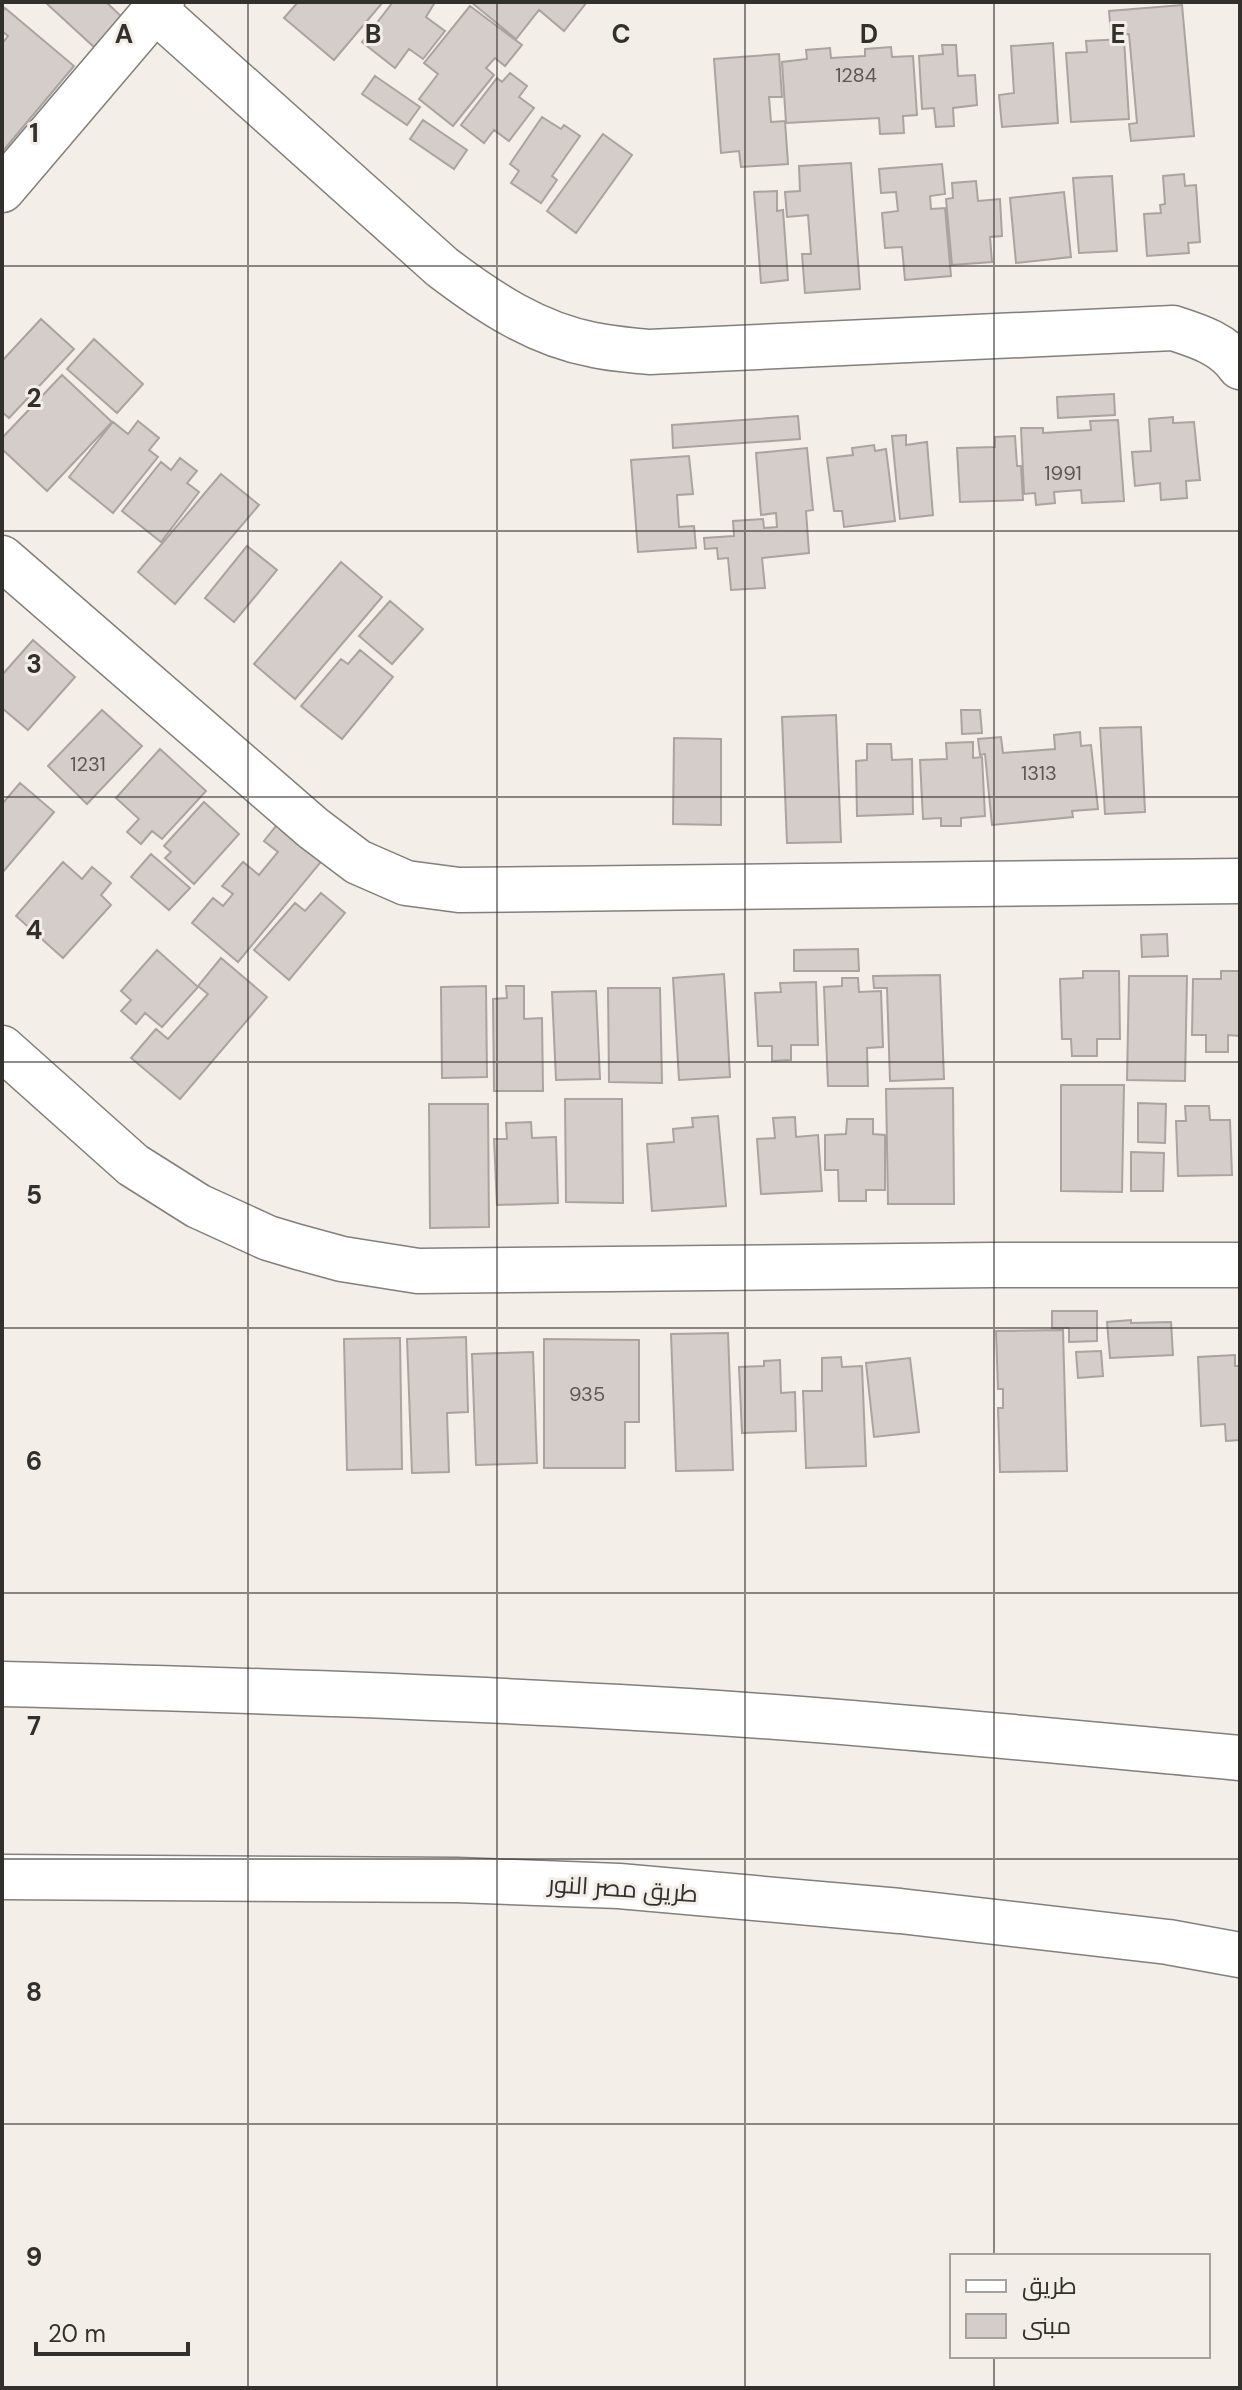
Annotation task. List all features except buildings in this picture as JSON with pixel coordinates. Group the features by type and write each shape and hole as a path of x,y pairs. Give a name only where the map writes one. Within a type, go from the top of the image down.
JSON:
{"street":[{"path":"2,190 159,6 442,267 487,301 538,328 593,345 649,352 1173,328 1206,338 1235,359 1240,367"},
{"path":"2,558 313,828 358,862 406,883 459,890 1240,881"},
{"path":"2,1048 133,1165 198,1206 268,1238 342,1259 418,1271 1240,1265"},
{"path":"2,1684 288,1691 621,1707 976,1732 1240,1758"},
{"name":"طريق مصر النور","path":"2,1877 457,1880 619,1886 900,1911 1168,1942 1240,1955"}]}
